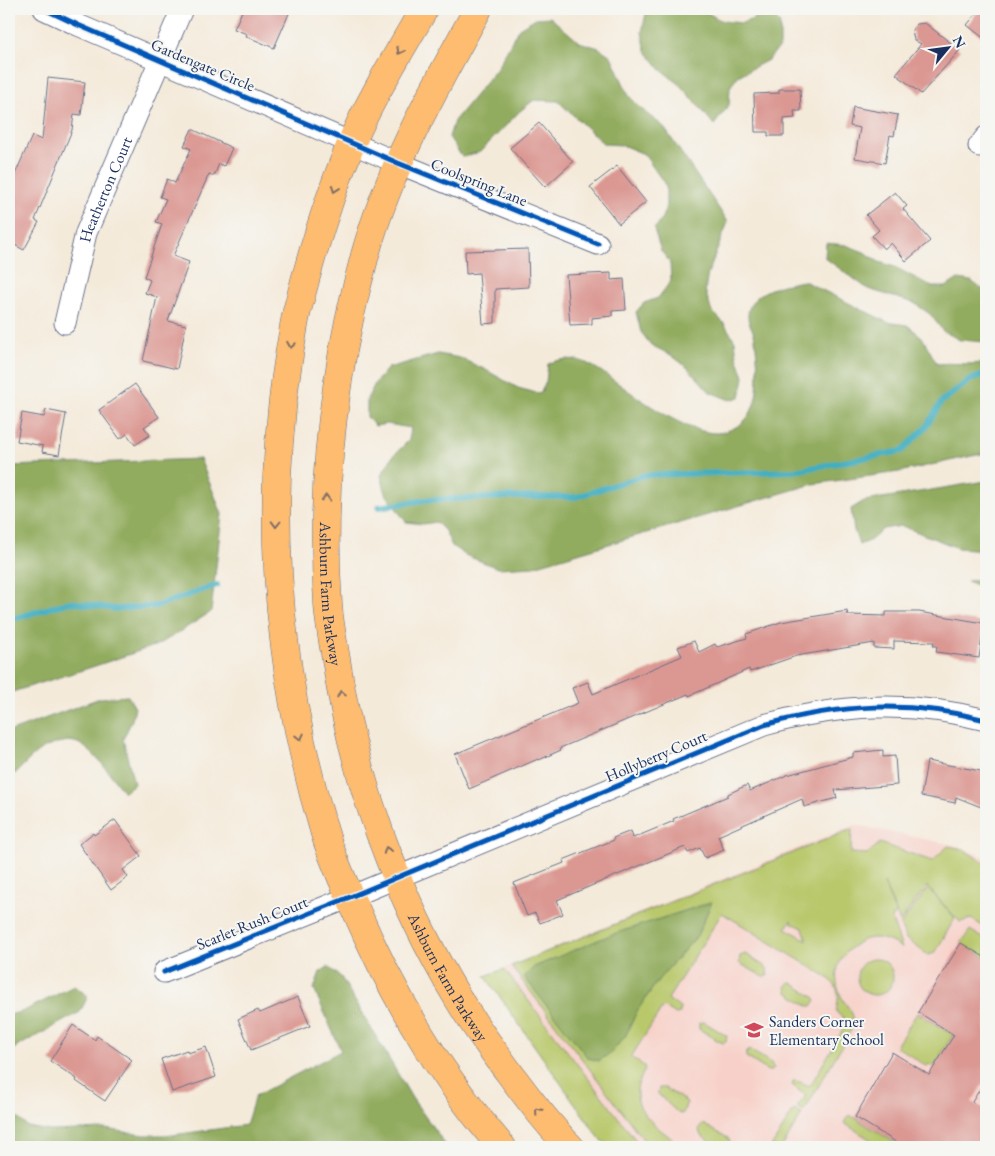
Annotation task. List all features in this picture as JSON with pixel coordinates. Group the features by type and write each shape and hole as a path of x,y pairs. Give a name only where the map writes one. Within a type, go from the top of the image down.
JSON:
{"main road":[{"path":"424,9 352,143 324,219 297,310 285,380 278,447 275,529 280,612 291,697 308,772 326,836 350,897 384,972 414,1024 446,1075 502,1147"},
{"name":"Ashburn Farm Parkway","path":"478,9 398,163 366,254 352,308 339,376 328,456 325,532 328,607 340,686 353,747 372,808 397,877 426,940 459,1001 530,1101 570,1147"}],"street":[{"name":"Gardengate Circle","path":"44,9 352,143"},
{"name":"Heatherton Court","path":"65,323 86,233 182,9"},
{"name":"Coolspring Lane","path":"352,143 598,244"},
{"name":"Hollyberry Court","path":"350,897 764,725 796,716 847,707 881,706 932,709 986,720"},
{"name":"Scarlet Rush Court","path":"164,972 350,897"}],"shaded area":[{"name":"Sanders Corner Elementary School","path":"855,825 958,846 986,858 986,1147 610,1147 600,1139 485,976"}],"green space":[{"path":"647,9 701,9 722,21 742,23 772,12 780,25 780,46 768,60 738,76 730,87 729,105 714,125 678,83 660,69 646,51 642,32"},
{"path":"550,17 579,42 599,48 611,56 629,96 647,114 663,126 728,222 708,273 705,290 711,310 724,323 735,341 737,356 744,377 740,397 730,400 710,392 688,368 671,355 651,345 641,332 636,312 644,303 658,298 671,281 670,262 661,251 654,229 660,222 666,208 666,186 644,154 622,145 604,144 558,101 534,100 520,111 480,152 462,157 449,137 454,121 496,70 519,28 536,18"},
{"path":"826,243 846,245 864,252 879,262 895,267 932,287 946,287 958,279 971,281 986,290 986,342 960,340 943,331 930,314 914,303 868,289 825,258"},
{"path":"804,281 887,322 907,325 922,337 937,364 974,364 986,362 986,453 899,472 813,484 534,566 498,568 465,555 452,546 445,531 436,522 423,524 406,522 386,494 381,475 393,456 409,440 411,428 387,424 375,426 367,417 367,399 376,382 388,368 438,354 460,358 518,388 540,394 546,382 548,364 569,359 577,360 594,367 666,415 693,428 717,433 734,428 744,421 751,412 755,401 758,374 757,361 754,335 748,319 750,307 754,300 769,290"},
{"path":"200,459 222,514 211,612 160,644 9,693 9,466"},
{"path":"986,481 986,550 958,548 902,526 883,529 871,540 859,545 854,530 851,509 864,501"},
{"path":"986,579 986,588 967,581"},
{"path":"128,696 135,708 132,720 123,739 134,784 124,792 95,756 82,745 71,741 56,744 42,750 9,778 9,732 100,698"},
{"path":"852,829 851,853 867,854 880,843 932,861 948,846 963,849 986,864 986,928 971,919 960,922 929,889 955,918 935,953 928,955 906,939 900,925 928,888 927,886 900,922 884,883 896,915 891,917 902,948 885,940 868,939 849,949 840,961 837,983 842,998 852,1014 854,1025 804,1111 797,1107 806,1096 792,1085 794,1080 810,1086 844,1028 846,1029 851,1023 838,1014 836,1010 838,992 834,984 827,977 722,913 668,999 680,1008 680,1013 676,1014 663,1007 631,1057 644,1066 645,1069 637,1088 641,1108 660,1130 683,1147 649,1147 511,966","holes":["791,920 792,923 803,928 807,940 786,928"]},
{"path":"712,902 697,936 659,979 637,1011 626,1035 611,1053 598,1061 588,1058 524,977 534,967 610,935"},
{"path":"970,930 986,940 986,958 961,943"},
{"path":"746,954 767,968 768,975 762,976 739,963 740,956"},
{"path":"875,959 888,964 893,977 888,990 875,995 862,990 857,977 862,964"},
{"path":"328,967 341,977 412,1098 447,1147 9,1147 9,1107 12,1113 28,1127 50,1131 105,1129 144,1135 173,1135 246,1125 255,1096 341,1051 314,989 320,972"},
{"path":"504,969 641,1147 610,1147 600,1139 485,976"},
{"path":"789,983 814,997 816,1000 812,1006 808,1006 787,992 786,987"},
{"path":"74,986 88,996 80,1012 13,1049 9,1054 9,1015 24,1011"},
{"path":"917,1013 953,1035 933,1067 929,1064 927,1067 896,1046"},
{"path":"704,1022 727,1036 726,1042 720,1042 699,1029 699,1023"},
{"path":"750,1050 771,1063 774,1069 768,1071 746,1057 746,1053"},
{"path":"659,1088 665,1088 687,1102 683,1113 678,1113 658,1094"},
{"path":"794,1110 802,1114 782,1147 771,1147"},
{"path":"850,1115 902,1147 882,1147 844,1123"},
{"path":"703,1124 728,1138 730,1142 726,1147 715,1147 700,1134 699,1129"}],"building":[{"path":"243,9 291,9 274,48 234,29"},
{"path":"980,9 986,9 986,40 967,25"},
{"path":"925,23 960,50 921,94 896,74 921,44 914,40 912,30 917,24"},
{"path":"48,78 85,82 81,115 74,114 72,130 35,220 39,222 24,250 9,242 9,188 32,136 42,140"},
{"path":"779,89 800,89 801,111 794,111 795,118 784,119 784,136 768,136 768,132 755,132 754,94 779,93"},
{"path":"853,107 898,115 894,136 890,135 885,163 855,158 860,128 850,126"},
{"path":"539,123 573,162 545,187 510,148"},
{"path":"192,129 232,148 224,166 219,164 214,176 209,174 173,256 189,262 168,321 186,325 177,369 143,361 157,297 145,293 150,280 144,277 162,224 156,222 166,199 160,197 167,179 175,183 191,149 184,146"},
{"path":"617,166 646,202 619,224 590,187"},
{"path":"895,192 907,206 903,209 930,241 906,261 891,243 884,249 872,236 879,230 866,215"},
{"path":"528,249 529,287 495,289 495,323 483,324 479,273 466,274 465,251"},
{"path":"611,273 611,280 624,279 626,310 612,311 612,316 592,318 592,324 570,325 566,275"},
{"path":"135,384 159,417 144,427 150,435 135,445 127,434 120,439 99,410"},
{"path":"46,410 66,414 59,455 42,452 43,446 17,441 22,413 44,417"},
{"path":"847,611 848,615 886,616 886,612 919,612 984,623 979,658 936,652 937,646 933,646 934,642 894,641 894,649 874,648 874,643 796,656 750,672 749,669 689,696 688,694 560,748 561,750 539,760 469,789 455,754 578,703 572,688 588,682 593,694 682,656 678,647 694,641 699,652 715,644 717,647 747,638 746,634 781,622"},
{"path":"883,750 883,757 895,756 897,785 835,790 837,798 804,807 802,799 718,836 724,850 705,858 700,848 688,853 685,847 557,900 563,914 540,923 535,913 527,916 514,883 564,863 563,860 614,840 613,838 631,831 633,838 728,796 728,794 747,785 750,791 787,775 853,757 853,753"},
{"path":"927,761 986,772 986,809 956,797 955,803 921,796"},
{"path":"115,820 141,856 123,870 128,877 111,890 79,844"},
{"name":"Sanders Corner Elementary School","path":"961,943 986,958 986,1079 972,1102 986,1111 986,1147 904,1147 855,1117 892,1052 929,1075 954,1035 918,1012"},
{"path":"298,997 310,1026 251,1050 238,1019 258,1010 260,1013"},
{"path":"73,1025 95,1040 97,1036 132,1060 105,1101 50,1061"},
{"path":"206,1047 216,1077 172,1092 161,1059 187,1050 188,1053"}],"waterway":[{"path":"379,507 425,500 576,497 645,475 794,471 902,451 926,427 942,401 970,380 986,374"},
{"path":"9,620 70,602 116,609 157,606 217,585"}],"cycle path":[{"path":"44,9 398,163 598,244"},
{"path":"164,972 764,725 820,713 875,707 929,709 986,720"}],"place":[{"name":"Sanders Corner Elementary School","path":"754,1030"}]}
